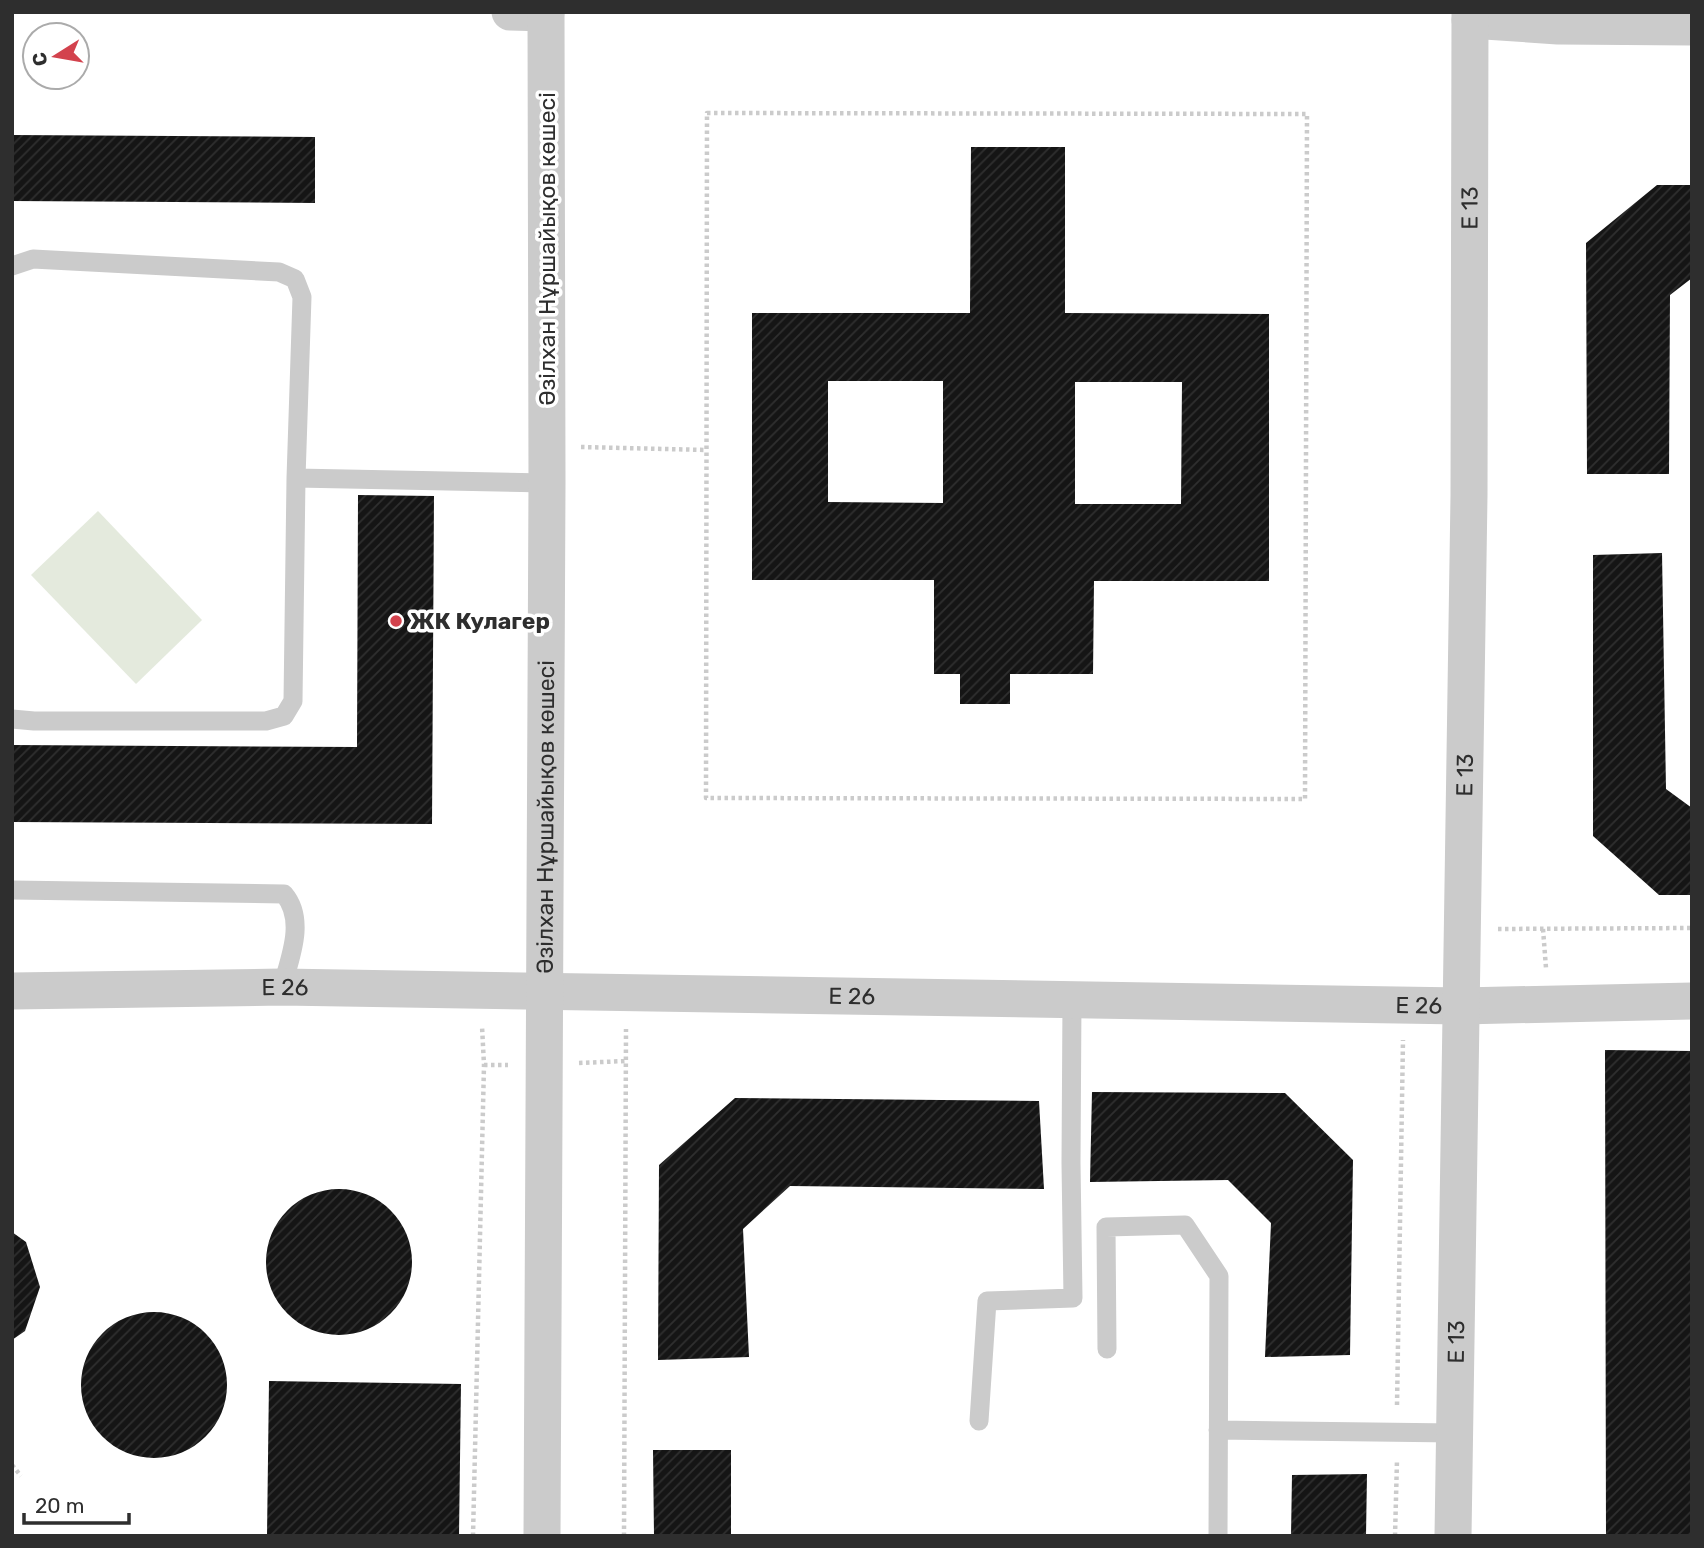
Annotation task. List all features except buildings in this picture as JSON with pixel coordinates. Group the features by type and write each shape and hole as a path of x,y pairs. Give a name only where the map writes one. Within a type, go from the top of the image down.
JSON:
{"street":[{"path":"510,12 546,12"},
{"name":"Әзілхан Нұршайықов көшесі","path":"542,1536 547,483 546,12"},
{"path":"1470,16 1558,26 1692,27"},
{"name":"E 13","path":"1453,1536 1469,495 1470,16"},
{"name":"E 26","path":"12,991 282,987 1462,1006 1692,1001"}],"lane":[{"path":"12,266 33,259 279,272 295,279 302,297 293,701 284,716 266,722 12,719"},
{"path":"296,478 547,483"},
{"path":"12,890 284,894 291,903 296,930 282,987"},
{"path":"979,1421 988,1300 1073,1298 1072,1000"},
{"path":"1107,1349 1106,1227 1185,1226 1219,1276 1218,1536"},
{"path":"1218,1430 1455,1433"}],"path":[{"path":"707,113 1307,114 1306,799 706,798 706,450 707,113"},
{"path":"547,446 706,450"},
{"path":"1462,929 1692,928"},
{"path":"473,1536 484,1065 481,991"},
{"path":"624,1536 627,994"},
{"path":"1395,1536 1404,1005"},
{"path":"12,1465 21,1476"}],"shaded area":[{"path":"98,511 202,620 136,684 31,575"}],"place":[{"name":"ЖК Кулагер","path":"396,621"}]}
